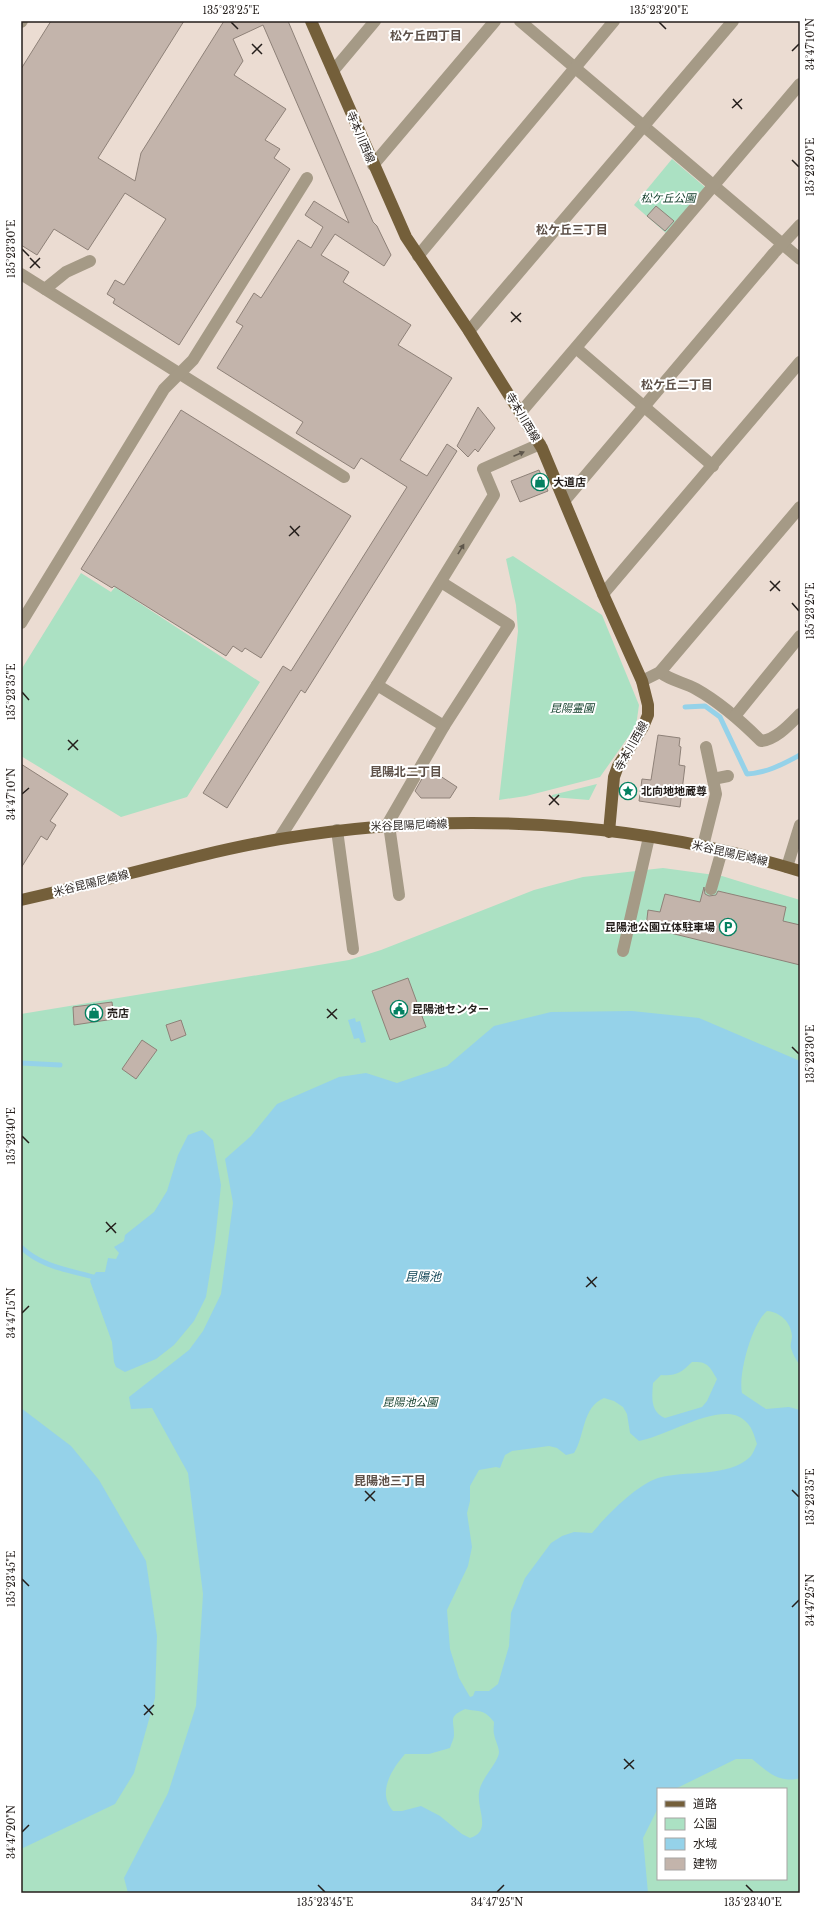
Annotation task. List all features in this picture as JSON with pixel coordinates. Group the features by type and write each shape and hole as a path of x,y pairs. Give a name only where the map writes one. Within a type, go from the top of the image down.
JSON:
{"main road":[{"name":"寺本川西線","path":"312,22 373,165 406,236 521,412 540,444 565,500 603,594 642,681 648,705 648,715 643,727 618,766 614,777 609,832"},
{"name":"米谷昆陽尼崎線","path":"21,900 215,852 279,839 337,830 388,825 439,823 523,825 649,837 722,850 800,871"}],"street":[{"path":"333,71 375,21"},
{"path":"373,165 495,21"},
{"path":"520,21 800,259"},
{"path":"418,256 614,21"},
{"path":"469,332 734,21"},
{"path":"521,412 800,84"},
{"path":"21,623 164,389 193,360 306,178"},
{"path":"565,500 774,253 800,225"},
{"path":"45,289 66,272 90,261"},
{"path":"21,274 344,477"},
{"path":"576,348 713,466"},
{"path":"603,594 800,362"},
{"path":"279,839 377,685 494,495 481,469 540,444"},
{"path":"642,681 660,672 800,507"},
{"path":"399,895 388,825 444,726 509,625 441,582"},
{"path":"735,716 800,636"},
{"path":"660,672 668,678 694,687 735,716 761,741 784,729 800,714"},
{"path":"377,685 444,726"},
{"path":"703,846 716,794 706,747"},
{"path":"713,779 728,776"},
{"path":"787,867 800,825"},
{"path":"337,830 353,949"},
{"path":"623,951 649,837"},
{"path":"711,889 722,850"}],"green space":[{"name":"松ケ丘公園","path":"672,159 706,188 667,234 634,205"},
{"name":"昆陽霊園","path":"513,556 602,615 639,705 636,726 600,777 526,796 499,800 518,631 516,605 506,559"},
{"path":"81,573 111,592 115,587 260,682 187,797 121,817 21,756 21,670"},
{"path":"597,784 589,800 552,797 552,795"},
{"name":"昆陽池","path":"663,868 722,876 800,900 800,1893 21,1893 21,1014 349,960 381,950 534,890 583,877"}],"water":[{"name":"昆陽池","path":"632,1011 699,1018 800,1061 800,1365 791,1348 792,1336 790,1326 776,1313 767,1311 761,1317 751,1337 744,1362 741,1385 742,1393 766,1409 789,1407 800,1410 800,1778 780,1778 768,1772 752,1759 736,1759 677,1788 657,1788 657,1810 643,1838 648,1893 128,1893 124,1878 168,1793 196,1706 203,1594 188,1473 152,1408 131,1409 129,1397 189,1350 203,1331 221,1294 233,1203 225,1159 251,1136 277,1104 339,1077 366,1073 397,1083 447,1066 494,1026 551,1012","holes":["692,1362 697,1362 708,1366 717,1379 707,1401 702,1407 665,1418 660,1415 654,1408 653,1404 653,1383 661,1375 678,1373","604,1398 614,1401 623,1407 627,1414 630,1433 639,1441 708,1417 722,1414 734,1415 747,1422 754,1434 757,1444 750,1457 741,1464 730,1468 718,1471 668,1476 649,1482 640,1487 622,1502 592,1533 574,1532 562,1536 551,1543 525,1578 511,1613 509,1646 498,1684 489,1691 475,1691 473,1696 470,1697 459,1678 450,1649 447,1610 468,1566 472,1547 467,1513 470,1501 470,1486 479,1470 496,1467 500,1468 505,1455 512,1451 549,1446 557,1448 566,1455 574,1453 578,1446 588,1415 597,1402","465,1709 484,1713 494,1722 495,1739 499,1752 496,1761 480,1788 479,1800 482,1820 480,1831 477,1835 470,1838 462,1834 440,1816 421,1806 402,1811 393,1811 388,1804 386,1797 386,1789 391,1774 405,1754 429,1754 450,1748 454,1737 453,1719 456,1714"]},
{"path":"355,1018 356,1022 360,1021 366,1042 361,1043 359,1038 354,1039 348,1020"},
{"path":"202,1130 213,1140 221,1185 215,1241 206,1297 194,1321 174,1345 156,1359 125,1372 116,1367 114,1362 112,1342 90,1281 96,1272 105,1272 108,1258 116,1259 119,1253 114,1247 124,1241 125,1235 154,1212 167,1191 178,1155 188,1135"},
{"path":"21,1408 71,1446 99,1480 146,1561 157,1636 155,1698 134,1773 115,1804 21,1849"}],"building":[{"path":"51,21 184,21 98,158 135,181 141,153 224,21 288,21 373,222 377,226 391,255 384,266 335,234 321,255 349,272 343,282 411,325 398,345 452,378 400,460 427,476 447,444 457,451 305,693 301,690 227,808 203,793 283,666 291,671 407,487 361,458 354,469 296,433 303,422 217,368 243,326 236,322 254,293 261,298 298,240 311,248 323,227 305,215 314,201 349,223 263,25 233,39 243,61 234,75 286,109 265,140 280,149 274,158 290,169 179,345 113,303 115,299 107,294 115,280 124,285 166,219 125,193 88,250 54,229 37,255 21,245 21,69"},
{"path":"656,206 674,221 665,231 647,216"},
{"path":"478,407 495,428 478,452 475,449 468,457 457,446"},
{"path":"181,410 351,516 261,658 245,648 242,652 233,646 226,656 114,586 112,588 81,569"},
{"path":"539,470 548,491 520,502 511,481"},
{"path":"658,735 680,738 679,746 681,747 679,765 685,766 680,807 639,801 642,779 651,780"},
{"path":"21,764 68,794 50,821 56,825 47,840 41,836 21,868"},
{"path":"428,768 457,787 450,798 421,798 415,791"},
{"name":"昆陽池公園立体駐車場","path":"704,887 705,894 709,896 716,895 718,891 786,907 783,921 800,925 800,965 646,927 648,910 660,912 665,894 700,902"},
{"name":"昆陽池センター","path":"408,978 426,1027 390,1040 372,991"},
{"name":"売店","path":"112,1002 114,1019 74,1025 73,1007"},
{"path":"181,1020 186,1035 171,1041 166,1025"},
{"path":"142,1040 157,1050 136,1079 122,1069"}],"waterway":[{"path":"685,707 705,706 720,717 747,774 768,770 800,755"},
{"path":"21,1063 60,1065"},
{"path":"21,1247 37,1259 46,1263 93,1277"}],"place":[{"name":"大道店","path":"540,482"},
{"name":"北向地地蔵尊","path":"628,791"},
{"name":"昆陽池公園立体駐車場","path":"728,927"},
{"name":"昆陽池センター","path":"399,1009"},
{"name":"売店","path":"94,1013"}],"district":[{"name":"松ケ丘四丁目","path":"426,36"},
{"name":"松ケ丘三丁目","path":"572,230"},
{"name":"松ケ丘二丁目","path":"677,385"},
{"name":"昆陽北二丁目","path":"406,772"},
{"name":"昆陽池三丁目","path":"390,1481"}],"park label":[{"name":"昆陽池公園","path":"410,1402"}]}
